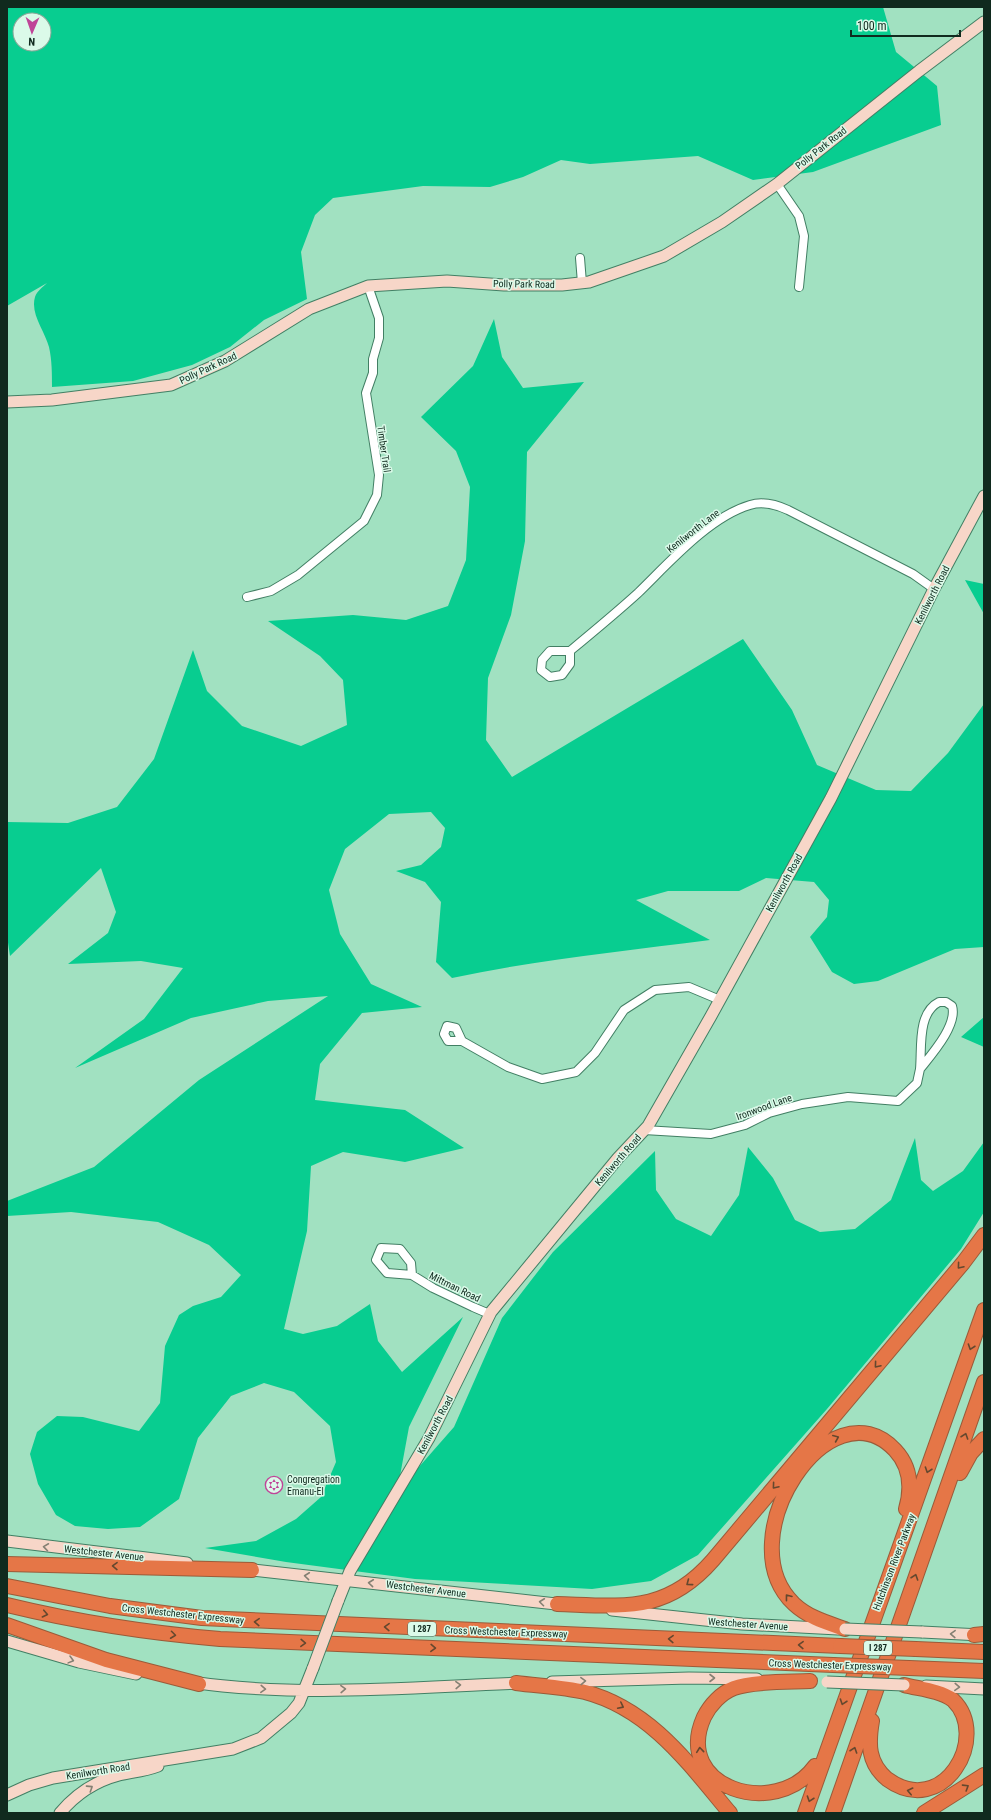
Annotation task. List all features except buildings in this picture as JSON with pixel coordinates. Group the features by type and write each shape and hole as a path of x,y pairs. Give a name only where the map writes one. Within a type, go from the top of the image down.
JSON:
{"highway":[{"path":"557,1604 620,1606 641,1604 669,1596 694,1580 713,1560 927,1305 984,1234"},
{"name":"Hutchinson River Parkway","path":"805,1813 890,1570 913,1512 984,1310"},
{"path":"832,1813 984,1382"},
{"path":"846,1629 808,1614 790,1600 776,1575 772,1548 776,1515 789,1486 813,1455 826,1443 840,1436 856,1433 877,1438 894,1449 907,1468 910,1484 909,1497 890,1570"},
{"path":"929,1538 967,1458 984,1438"},
{"path":"7,1564 252,1570"},
{"name":"Cross Westchester Expressway","path":"7,1586 110,1606 209,1618 984,1652"},
{"name":"Cross Westchester Expressway","path":"7,1605 108,1626 214,1638 984,1671"},
{"path":"7,1625 106,1660 199,1684"},
{"path":"881,1674 868,1741 873,1762 884,1777 900,1788 915,1792 936,1791 954,1781 966,1767 972,1755 974,1745 972,1727 964,1711 952,1699 940,1694 904,1685"},
{"path":"810,1681 744,1686 734,1688 720,1696 705,1715 700,1730 699,1750 706,1772 717,1786 737,1799 755,1803 779,1800 794,1792 809,1777 836,1723"},
{"path":"516,1683 584,1692 616,1704 636,1714 663,1736 730,1813"},
{"path":"924,1813 984,1776"}],"street":[{"name":"Polly Park Road","path":"7,402 52,400 171,385 225,361 309,310 368,286 447,281 538,286 582,283 615,274 664,256 722,222 777,184 919,71 984,22"},
{"path":"777,184 799,216 804,236 799,287"},
{"path":"580,258 582,283"},
{"name":"Timber Trail","path":"247,597 271,591 298,575 364,521 377,495 379,475 366,393 372,373 373,359 379,338 379,318 368,286"},
{"name":"Kenilworth Road","path":"7,1795 39,1781 233,1749 261,1738 297,1707 346,1580 429,1438 491,1312 618,1158 644,1130 720,1000 831,798 934,589 984,496"},
{"name":"Kenilworth Lane","path":"570,651 636,594 681,551 704,532 726,517 751,505 762,504 778,506 788,510 913,574 934,589"},
{"path":"462,1041 508,1067 542,1079 576,1072 595,1053 624,1010 655,990 689,987 720,1000"},
{"name":"Ironwood Lane","path":"644,1130 711,1134 744,1125 769,1113 802,1104 848,1098 898,1101 917,1083 920,1069 924,1020 927,1012 934,1005 940,1002 946,1002 952,1009 950,1023 940,1044 920,1069"},
{"name":"Mittman Road","path":"412,1275 411,1263 400,1249 381,1248 376,1260 387,1273 412,1275 433,1288 473,1307 487,1313 491,1312"},
{"name":"Westchester Avenue","path":"7,1541 729,1623 981,1635"},
{"path":"7,1642 106,1668 199,1684 304,1690 689,1678 810,1681 984,1689"},
{"name":"Kenilworth Road","path":"60,1813 74,1798 105,1780 144,1771 191,1756"}],"green space":[{"path":"7,7 883,7 896,52 937,86 941,125 813,172 753,180 698,156 590,164 561,160 523,177 490,187 423,186 333,198 315,215 301,252 307,299 264,320 230,347 192,365 133,381 52,387 49,347 36,316 34,303 37,293 47,283 7,306"},
{"path":"494,319 502,357 523,388 584,382 527,452 525,541 511,615 488,678 486,740 512,777 743,639 792,710 817,765 876,790 911,791 948,753 984,704 984,947 955,949 878,981 854,984 832,972 810,937 827,917 829,900 814,882 766,878 739,891 668,891 636,900 710,940 548,961 452,978 436,962 441,902 425,882 396,871 421,865 441,847 445,828 431,812 389,814 345,849 329,890 340,934 371,984 422,1007 362,1013 320,1064 315,1100 405,1110 464,1148 405,1162 343,1152 311,1166 307,1231 284,1329 303,1334 337,1326 370,1304 378,1341 402,1372 463,1317 409,1427 397,1492 454,1427 502,1318 553,1252 655,1151 656,1190 676,1219 711,1236 739,1195 748,1147 773,1178 795,1220 820,1232 855,1229 891,1200 915,1138 921,1180 933,1191 963,1171 984,1142 984,1212 961,1249 827,1409 698,1555 651,1581 592,1589 415,1579 286,1562 205,1548 256,1541 296,1519 321,1497 336,1462 330,1426 294,1392 264,1383 231,1396 198,1438 179,1499 140,1527 108,1529 75,1526 56,1515 38,1484 30,1454 37,1432 57,1416 83,1417 139,1431 160,1403 165,1346 179,1315 193,1306 221,1297 241,1275 209,1245 158,1222 71,1212 7,1216 7,1201 94,1167 199,1080 328,996 268,1001 191,1018 75,1068 144,1019 183,968 141,961 68,964 108,933 116,912 101,868 10,956 7,936 7,822 68,823 117,807 154,759 193,650 207,691 242,726 301,746 347,725 343,680 320,656 268,621 353,615 406,620 448,606 466,560 470,487 456,451 421,417 473,366"},
{"path":"965,580 984,584 984,614"},
{"path":"984,1017 984,1047 961,1037"}],"place":[{"name":"Congregation Emanu-El","path":"274,1485"}]}
